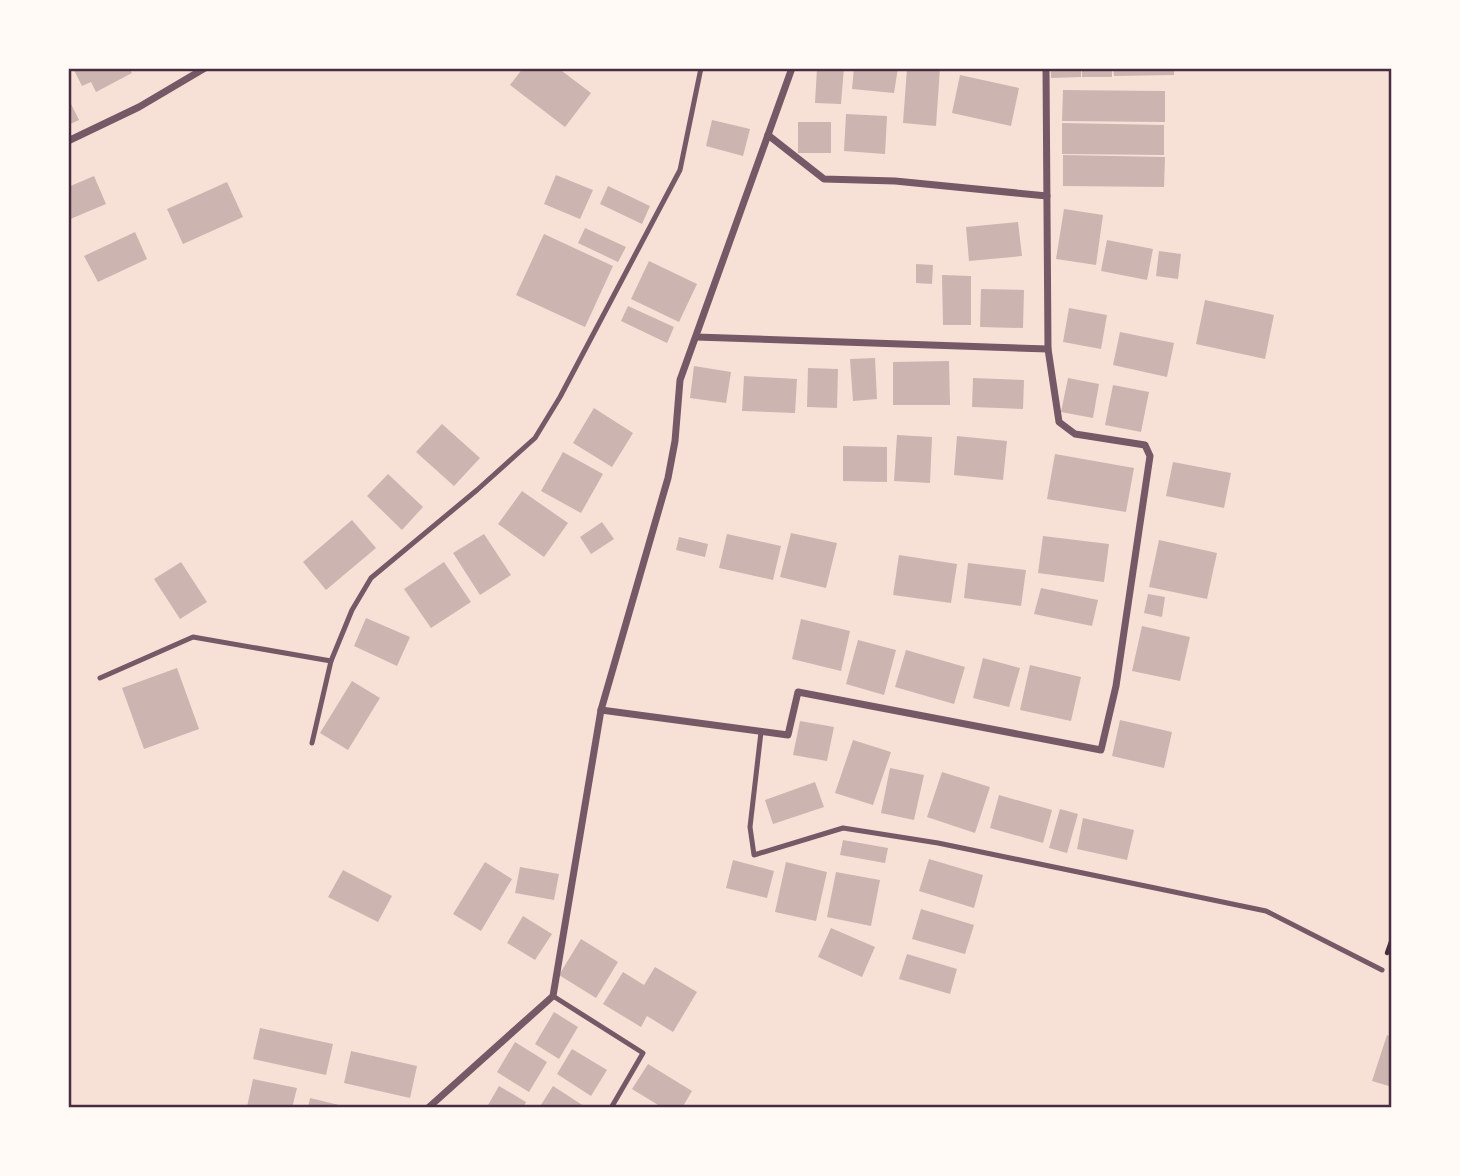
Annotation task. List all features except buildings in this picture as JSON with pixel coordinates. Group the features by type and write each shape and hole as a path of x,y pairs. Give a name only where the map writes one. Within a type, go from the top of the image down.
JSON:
{"street":[{"path":"68,141 139,107 205,68"},
{"path":"428,1108 553,996 601,710 667,478 675,441 680,380 792,68"},
{"path":"601,710 788,735 798,692 1101,750 1116,686 1150,456 1145,445 1074,434 1059,422 1048,349 1046,68"},
{"path":"768,135 824,179 895,181 1048,196"},
{"path":"696,337 1048,349"}],"lane":[{"path":"312,743 331,661 352,610 371,578 477,490 534,438 560,397 680,170 701,68"},
{"path":"100,678 192,637 331,661"},
{"path":"761,732 750,827 754,855 843,828 938,843 1266,911 1382,970"},
{"path":"553,996 643,1053 611,1108"}]}
